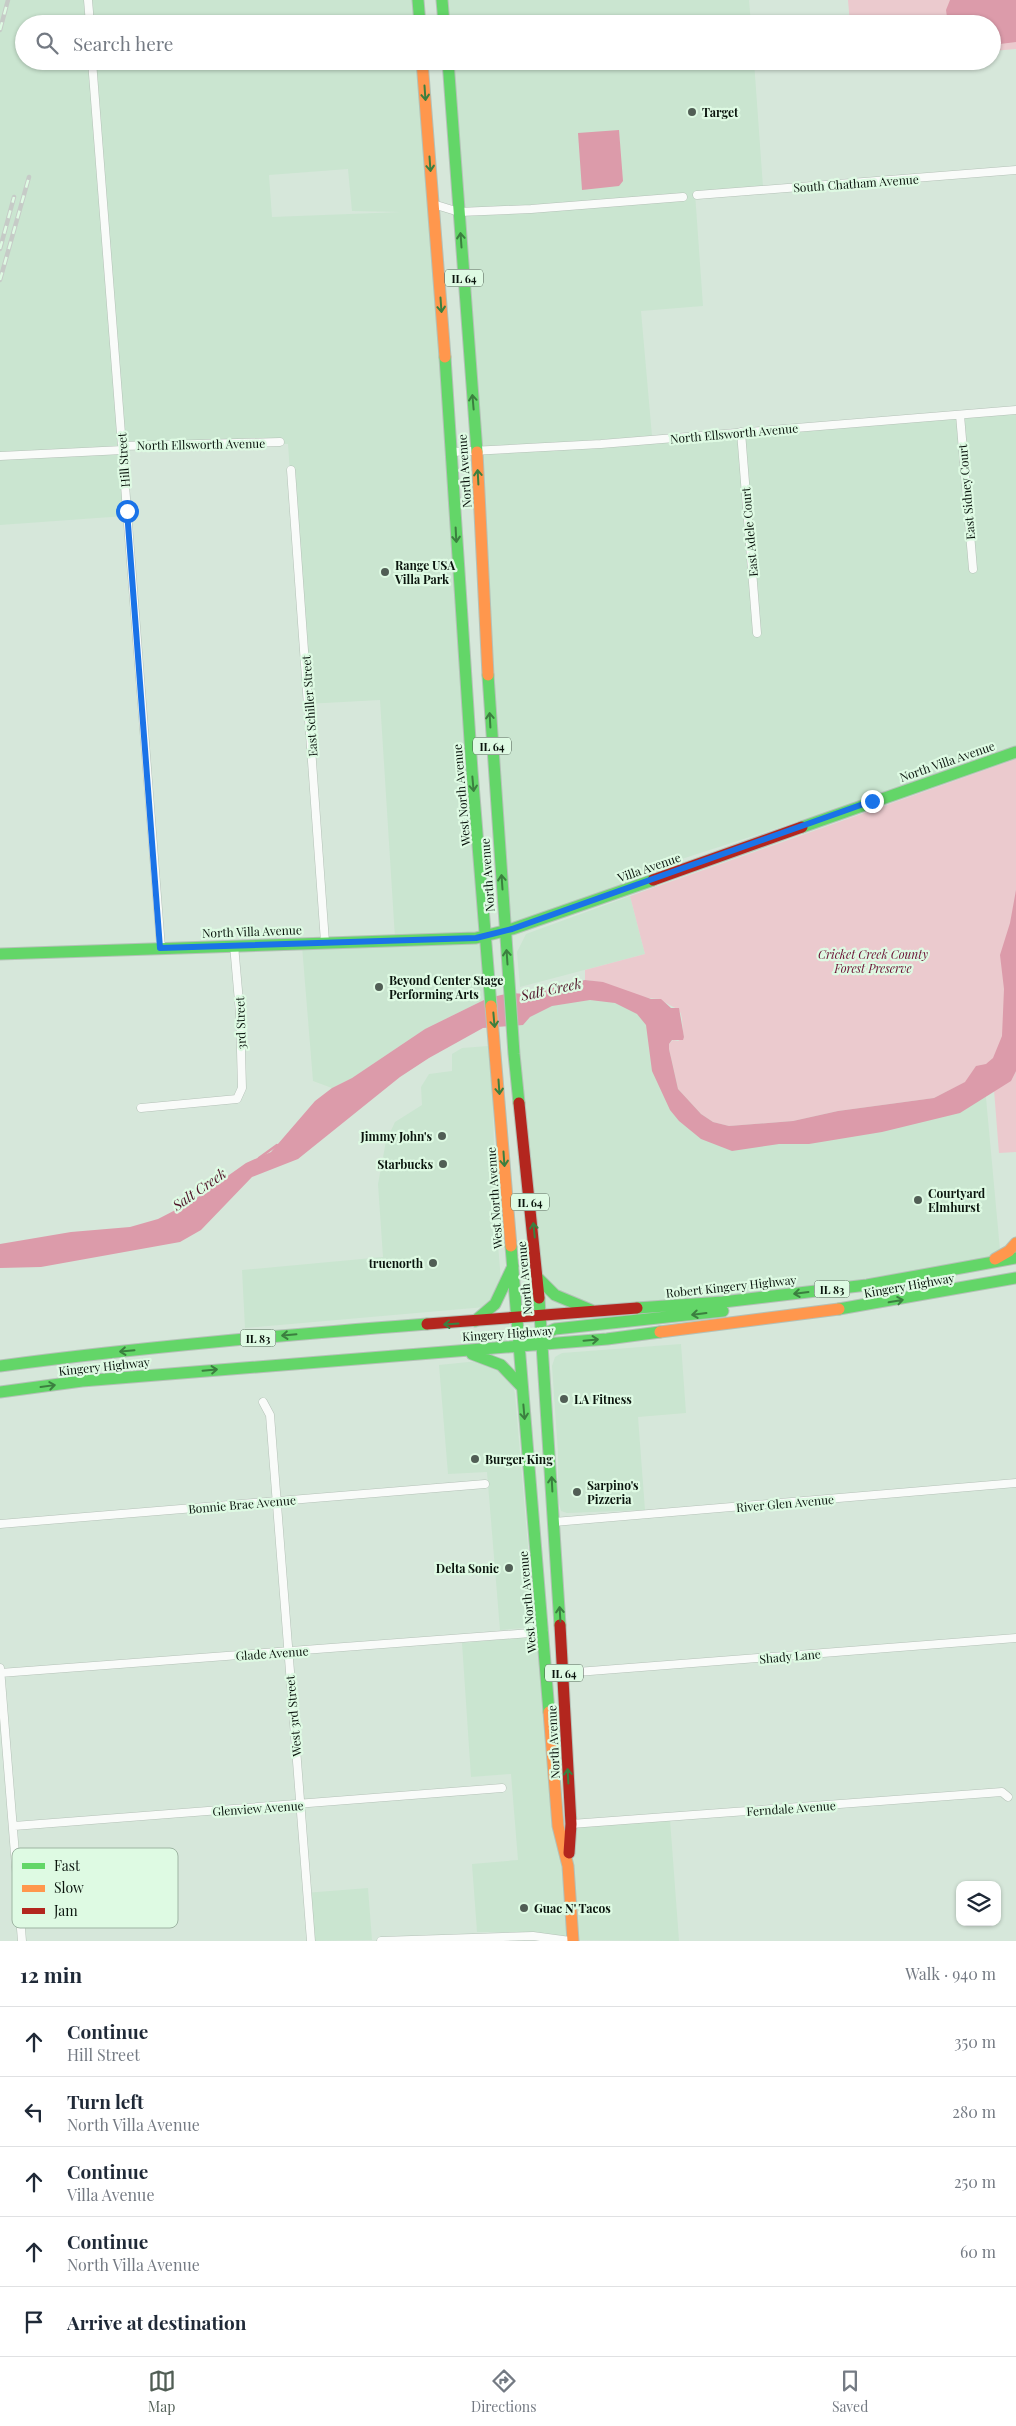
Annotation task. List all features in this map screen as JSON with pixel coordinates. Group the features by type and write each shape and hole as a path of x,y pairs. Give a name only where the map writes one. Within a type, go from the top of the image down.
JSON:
{"main road":[{"path":"418,0 419,15"},
{"path":"442,0 443,15"},
{"name":"North Avenue","path":"423,70 452,452"},
{"name":"North Avenue","path":"449,70 477,451 490,723 514,1054 543,1339 564,1673 571,1824 568,1866"},
{"name":"West North Avenue","path":"452,452 472,771 497,1055 518,1346 544,1632 558,1826 568,1866 572,1941"},
{"name":"North Villa Avenue","path":"802,825 1016,752"},
{"name":"Villa Avenue","path":"505,931 678,872 802,825"},
{"name":"North Villa Avenue","path":"0,954 325,942 468,939 505,931"},
{"path":"987,1263 1009,1251 1016,1243"},
{"name":"Robert Kingery Highway","path":"596,1312 779,1296 867,1285 1016,1258"},
{"path":"472,1322 485,1316 497,1302 513,1266"},
{"path":"538,1278 563,1300 596,1312"},
{"name":"Kingery Highway","path":"0,1392 82,1381 518,1346 543,1339 727,1325 856,1308 1016,1278"},
{"path":"543,1339 556,1329 753,1308 779,1296"},
{"name":"Kingery Highway","path":"0,1366 82,1355 296,1334 596,1312"},
{"path":"460,1350 498,1362 514,1376 522,1388"}],"street":[{"path":"88,0 89,15"},
{"name":"Hill Street","path":"93,70 160,948"},
{"name":"South Chatham Avenue","path":"697,195 1016,170"},
{"path":"433,204 459,212 531,209 683,197"},
{"name":"North Ellsworth Avenue","path":"452,452 601,444 1016,410"},
{"name":"East Sidney Court","path":"960,415 973,569"},
{"name":"East Adele Court","path":"741,432 757,633"},
{"name":"North Ellsworth Avenue","path":"0,456 122,448 280,442"},
{"name":"East Schiller Street","path":"290,470 325,942"},
{"name":"3rd Street","path":"141,1108 237,1099 242,1088 242,1070 240,1013 234,945"},
{"name":"West 3rd Street","path":"263,1402 270,1415 311,1941"},
{"name":"River Glen Avenue","path":"554,1522 1016,1483"},
{"name":"Bonnie Brae Avenue","path":"0,1524 485,1484"},
{"name":"Glade Avenue","path":"0,1673 544,1632"},
{"name":"Shady Lane","path":"564,1673 1016,1638"},
{"path":"0,1668 16,1848"},
{"name":"Glenview Avenue","path":"14,1826 502,1788"},
{"name":"Ferndale Avenue","path":"571,1824 1002,1792 1008,1797"},
{"path":"21,1928 22,1941"},
{"path":"381,1941 533,1936 572,1941"}],"shaded area":[{"path":"0,0 415,0 416,15 15,15 15,70 421,70 484,931 470,935 395,938 380,700 306,704 288,444 120,444 125,516 0,525","holes":["348,169 352,211 401,212 272,217 269,175"]},
{"path":"446,0 749,0 750,15 447,15"},
{"path":"451,70 755,70 763,187 695,193 703,306 641,311 652,436 480,448"},
{"path":"1016,413 1016,751 660,866 660,872 507,927 480,453"},
{"path":"630,896 645,954 520,987 517,952 526,934"},
{"path":"483,941 488,998 425,1029 352,1078 332,1088 313,1081 302,946"},
{"path":"575,996 609,997 646,1016 725,1142 985,1087 1000,1250 987,1259 785,1291 544,1312 517,1020 532,1009"},
{"path":"488,1046 493,1097 495,1208 501,1281 499,1288 485,1307 245,1328 242,1270 383,1257 378,1184 386,1141 395,1122 422,1105 421,1087 429,1074 452,1071 452,1054 462,1048"},
{"path":"681,1344 686,1413 638,1417 645,1510 567,1513 561,1511 558,1500 558,1452 552,1366 555,1357 562,1353"},
{"path":"478,1361 488,1362 513,1384 515,1394 534,1617 533,1622 525,1628 500,1630 487,1472 448,1474 439,1365"},
{"path":"541,1636 568,1937 530,1932 477,1932 472,1864 518,1860 511,1774 471,1777 462,1643"},
{"path":"670,1819 679,1941 576,1940 570,1866 573,1827"},
{"path":"368,1888 372,1940 307,1941 305,1893"}],"green space":[{"path":"848,0 1016,0 1016,49 1001,50 1001,15 849,15"},
{"name":"Cricket Creek County Forest Preserve","path":"1016,759 1016,1152 999,1153 994,1090 966,1082 934,1098 838,1111 793,1121 729,1126 713,1122 701,1114 678,1089 669,1044 673,1040 678,1041 684,1037 682,1017 679,1010 660,999 641,996 595,981 585,980 585,970 645,954 630,896"}],"water":[{"path":"950,0 1016,0 1016,42 1001,44 1001,15 947,15 946,10"},
{"path":"619,130 623,181 619,186 582,190 578,133"},
{"path":"1016,890 1016,1071 1011,1081 960,1113 882,1132 809,1144 779,1144 732,1151 701,1139 679,1121 670,1110 652,1071 646,1025 637,1014 615,1003 590,1000 552,1006 530,1017 523,1025 483,1028 429,1058 400,1077 298,1159 252,1177 201,1230 180,1242 41,1267 0,1268 0,1244 71,1232 130,1227 158,1219 191,1202 246,1163 271,1152 315,1101 332,1088 352,1078 425,1029 488,998 510,993 527,994 585,980 603,982 651,999 661,999 671,1008 679,1008 684,1037 683,1040 672,1040 669,1044 678,1089 701,1114 713,1122 729,1126 793,1121 838,1111 934,1098 965,1082 976,1066 986,1064 993,1058 1002,1036 1004,989 1000,955 1010,923"}],"waterway":[{"name":"Salt Creek","path":"259,1158 277,1145"}],"railway":[{"path":"0,30 8,0"},
{"path":"0,280 29,177"},
{"path":"0,249 14,197"}],"traffic: fast":[{"path":"418,0 419,15"},
{"path":"442,0 443,15"},
{"path":"449,70 477,452"},
{"path":"445,357 472,771 491,1006"},
{"path":"488,675 519,1103"},
{"path":"802,827 1016,752"},
{"path":"0,954 476,938 512,929 653,880"},
{"path":"511,1246 549,1712"},
{"path":"637,1308 723,1302 867,1285 1016,1258"},
{"path":"475,1321 495,1304 513,1266"},
{"path":"538,1278 555,1295 591,1310"},
{"path":"839,1309 1016,1278"},
{"path":"539,1298 560,1625"},
{"path":"526,1342 555,1329 723,1311"},
{"path":"0,1366 214,1342 427,1324"},
{"path":"0,1392 82,1381 607,1339 660,1332"},
{"path":"472,1354 501,1365 522,1387"}],"traffic: slow":[{"path":"423,70 445,357"},
{"path":"477,452 488,675"},
{"path":"491,1006 511,1246"},
{"path":"995,1259 1009,1251 1016,1243"},
{"path":"660,1332 839,1309"},
{"path":"549,1712 558,1826 568,1866 573,1941"}],"traffic: jam":[{"path":"653,880 802,827"},
{"path":"519,1103 539,1298"},
{"path":"427,1324 637,1308"},
{"path":"560,1625 571,1824 569,1853"}],"place":[{"name":"Target","path":"692,112"},
{"name":"Range USA Villa Park","path":"385,572"},
{"name":"Beyond Center Stage Performing Arts","path":"379,987"},
{"name":"Jimmy John's","path":"442,1136"},
{"name":"Starbucks","path":"443,1164"},
{"name":"Courtyard Elmhurst","path":"918,1200"},
{"name":"truenorth","path":"433,1263"},
{"name":"LA Fitness","path":"564,1399"},
{"name":"Burger King","path":"475,1459"},
{"name":"Sarpino's Pizzeria","path":"577,1492"},
{"name":"Delta Sonic","path":"509,1568"},
{"name":"Guac N' Tacos","path":"524,1908"}],"route":[{"path":"127,511 160,948 476,938 512,929 678,872 802,825 872,801"}]}
